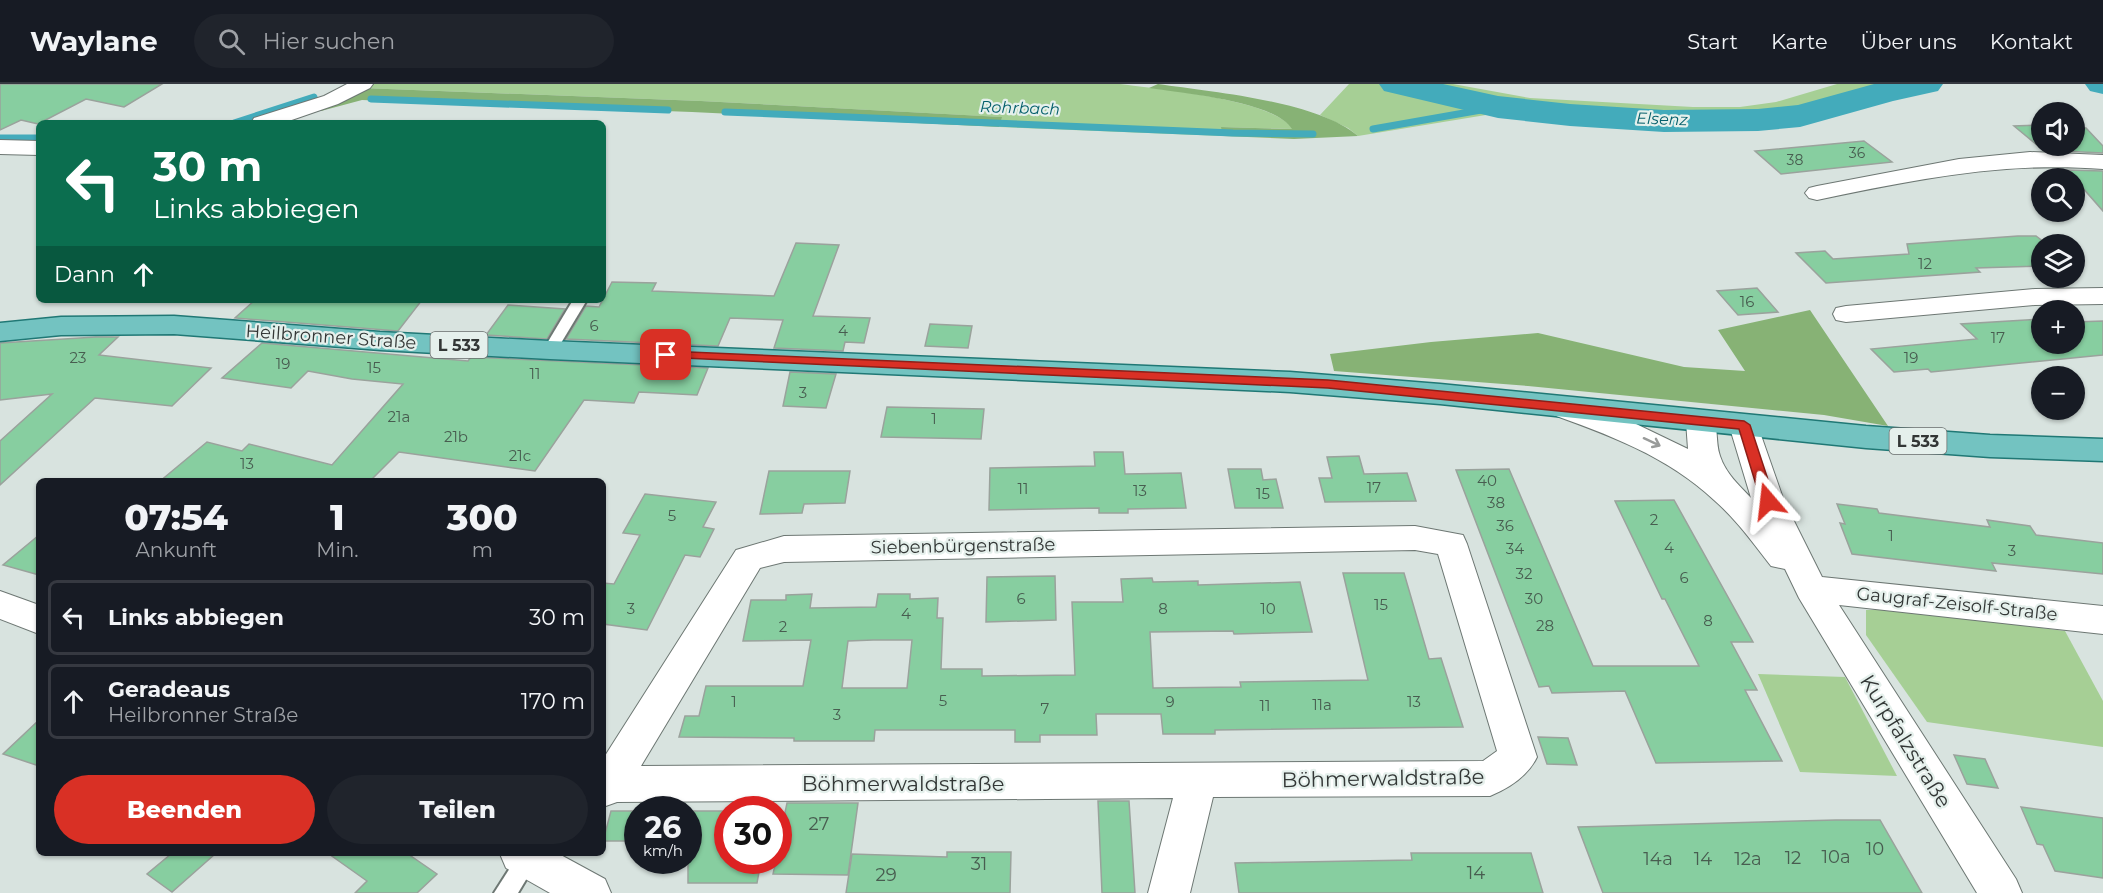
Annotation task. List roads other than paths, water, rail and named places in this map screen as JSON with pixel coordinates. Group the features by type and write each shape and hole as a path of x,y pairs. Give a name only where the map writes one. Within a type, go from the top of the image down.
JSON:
{"main road":[{"name":"Heilbronner Straße","path":"0,332 62,326 174,325 380,341 550,350 1346,386 1558,406"},
{"name":"L 533","path":"1558,406 1990,446 2103,450"}],"street":[{"path":"271,120 332,100 363,84"},
{"path":"0,147 36,148"},
{"path":"1817,193 1959,164 2024,158 2103,162"},
{"path":"1846,314 2035,297 2103,296"},
{"name":"Kurpfalzstraße","path":"1558,406 1629,431 1675,453 1719,486 1811,590"},
{"name":"Kurpfalzstraße","path":"1701,421 1704,455 1719,486"},
{"name":"Kurpfalzstraße","path":"1744,425 1768,501 1811,590 2001,893"},
{"name":"Siebenbürgenstraße","path":"606,787 748,559 784,549 1415,538 1451,544"},
{"name":"Böhmerwaldstraße","path":"606,787 1490,778 1518,757 1451,544"},
{"name":"Gaugraf-Zeisolf-Straße","path":"1811,590 1903,597 2103,620"},
{"path":"0,605 36,619"},
{"path":"1169,893 1197,782"},
{"path":"529,856 590,893"}],"lane":[{"path":"550,350 578,303"},
{"path":"505,893 526,856"}],"waterway":[{"name":"Elsenz","path":"1396,84 1498,107 1570,115 1664,121 1758,120 1800,116 1888,91 1926,84"},
{"name":"Rohrbach","path":"243,120 314,97"},
{"name":"Rohrbach","path":"371,99 668,110"},
{"name":"Rohrbach","path":"1373,129 1498,107"},
{"name":"Rohrbach","path":"725,112 1233,133 1313,134"},
{"name":"Rohrbach","path":"0,138 36,138"}]}
